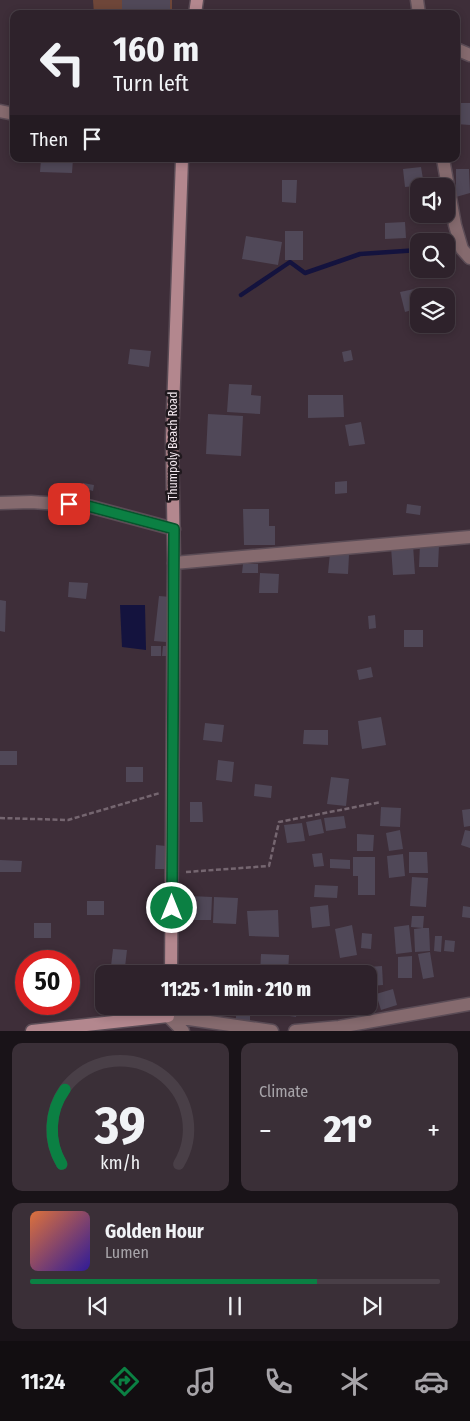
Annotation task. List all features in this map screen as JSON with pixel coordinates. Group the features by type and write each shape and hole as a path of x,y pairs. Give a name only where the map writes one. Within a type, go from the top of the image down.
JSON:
{"main road":[{"name":"Thumpoly Beach Road","path":"171,965 174,563 172,438 182,162"},
{"path":"32,1031 141,1015"}],"street":[{"path":"444,162 455,225 462,249 470,258"},
{"path":"0,503 31,502 88,506 174,529"},
{"path":"174,563 470,537"},
{"path":"295,1031 339,1027 470,1004"},
{"path":"171,1015 182,1031"},
{"path":"189,1015 272,1031"}],"path":[{"path":"0,818 68,820 172,789"},
{"path":"172,874 269,866 279,822 381,802"}],"shaded area":[{"path":"93,0 172,0 172,10 94,10"},
{"path":"120,605 145,605 146,650 122,647"}],"building":[{"path":"122,0 170,0 170,10 122,10"},
{"path":"460,103 470,103 470,125 460,124"},
{"path":"41,162 73,162 72,173 40,172"},
{"path":"421,167 423,178 410,178 410,186 405,187 403,169"},
{"path":"456,169 469,169 470,193 456,197"},
{"path":"282,180 297,180 296,203 282,202"},
{"path":"405,222 406,238 385,239 385,223"},
{"path":"285,231 303,231 303,260 285,260"},
{"path":"246,236 282,242 278,265 242,259"},
{"path":"410,290 410,311 405,312 400,292"},
{"path":"130,349 151,351 149,367 128,364"},
{"path":"351,350 353,360 344,362 342,352"},
{"path":"229,384 252,385 251,395 261,396 260,414 227,412"},
{"path":"308,395 343,395 344,417 308,418"},
{"path":"208,414 243,416 241,456 206,454"},
{"path":"361,422 365,444 349,446 345,425"},
{"path":"347,481 347,493 335,494 335,482"},
{"path":"83,483 94,485 93,491 82,488"},
{"path":"407,504 421,506 420,515 406,513"},
{"path":"243,509 269,509 269,526 275,526 275,545 244,545"},
{"path":"420,544 439,545 438,567 419,567"},
{"path":"413,545 415,574 393,575 391,547"},
{"path":"330,553 349,555 348,574 328,573"},
{"path":"243,564 258,564 258,573 242,573"},
{"path":"260,573 279,574 278,593 259,593"},
{"path":"69,582 88,583 86,599 68,597"},
{"path":"159,596 171,597 166,642 154,641"},
{"path":"0,600 6,601 5,632 0,631"},
{"path":"375,615 376,628 369,629 368,616"},
{"path":"404,630 423,630 423,647 404,647"},
{"path":"151,646 161,646 161,656 151,656"},
{"path":"163,646 173,646 172,656 162,656"},
{"path":"371,667 373,677 359,680 357,670"},
{"path":"381,717 386,745 362,749 358,721"},
{"path":"205,723 224,725 222,742 203,740"},
{"path":"304,730 328,730 328,745 303,744"},
{"path":"0,751 17,751 17,765 0,765"},
{"path":"218,760 234,762 232,782 216,780"},
{"path":"126,767 143,767 143,782 126,782"},
{"path":"331,777 349,779 346,806 327,804"},
{"path":"255,784 272,786 271,798 254,796"},
{"path":"190,802 202,802 203,822 190,822"},
{"path":"381,807 401,808 400,827 380,826"},
{"path":"470,809 470,826 464,827 462,810"},
{"path":"344,816 346,828 326,831 324,818"},
{"path":"321,819 324,833 309,836 306,822"},
{"path":"302,823 305,841 287,843 284,825"},
{"path":"400,830 403,849 389,851 386,833"},
{"path":"465,830 470,831 470,848 461,845"},
{"path":"357,834 374,835 373,851 357,851"},
{"path":"156,845 166,846 165,869 155,869"},
{"path":"409,852 427,852 428,873 409,873"},
{"path":"322,853 324,866 314,867 312,854"},
{"path":"403,854 405,876 389,878 387,856"},
{"path":"353,857 375,857 375,895 358,895 358,876 353,876"},
{"path":"330,859 350,860 350,869 330,868"},
{"path":"0,860 22,861 21,872 0,872"},
{"path":"412,877 428,878 426,907 410,906"},
{"path":"315,885 338,886 337,898 314,897"},
{"path":"190,896 212,897 211,920 189,920"},
{"path":"214,897 238,898 236,924 213,923"},
{"path":"87,901 104,901 104,915 87,915"},
{"path":"328,905 330,926 312,928 310,907"},
{"path":"463,906 470,907 470,918 462,917"},
{"path":"278,910 279,937 249,936 247,911"},
{"path":"412,916 424,916 423,928 411,927"},
{"path":"34,923 51,923 51,938 34,938"},
{"path":"352,925 357,955 340,958 335,929"},
{"path":"409,925 412,952 396,954 394,927"},
{"path":"429,928 430,951 415,952 414,929"},
{"path":"362,933 372,934 371,949 361,948"},
{"path":"435,936 442,936 441,952 434,951"},
{"path":"445,940 455,941 454,952 444,951"},
{"path":"113,949 127,950 125,965 111,965"},
{"path":"430,952 434,977 423,979 418,954"},
{"path":"261,954 289,955 288,965 260,965"},
{"path":"412,956 412,978 398,978 398,957"},
{"path":"377,966 382,966 383,985 377,985"},
{"path":"393,989 397,1005 381,1010 377,994"},
{"path":"236,1015 250,1015 250,1023 236,1024"}],"waterway":[{"path":"241,295 290,262 305,273 360,254 410,251"}],"route":[{"path":"69,504 119,513 174,529 172,908"}]}
